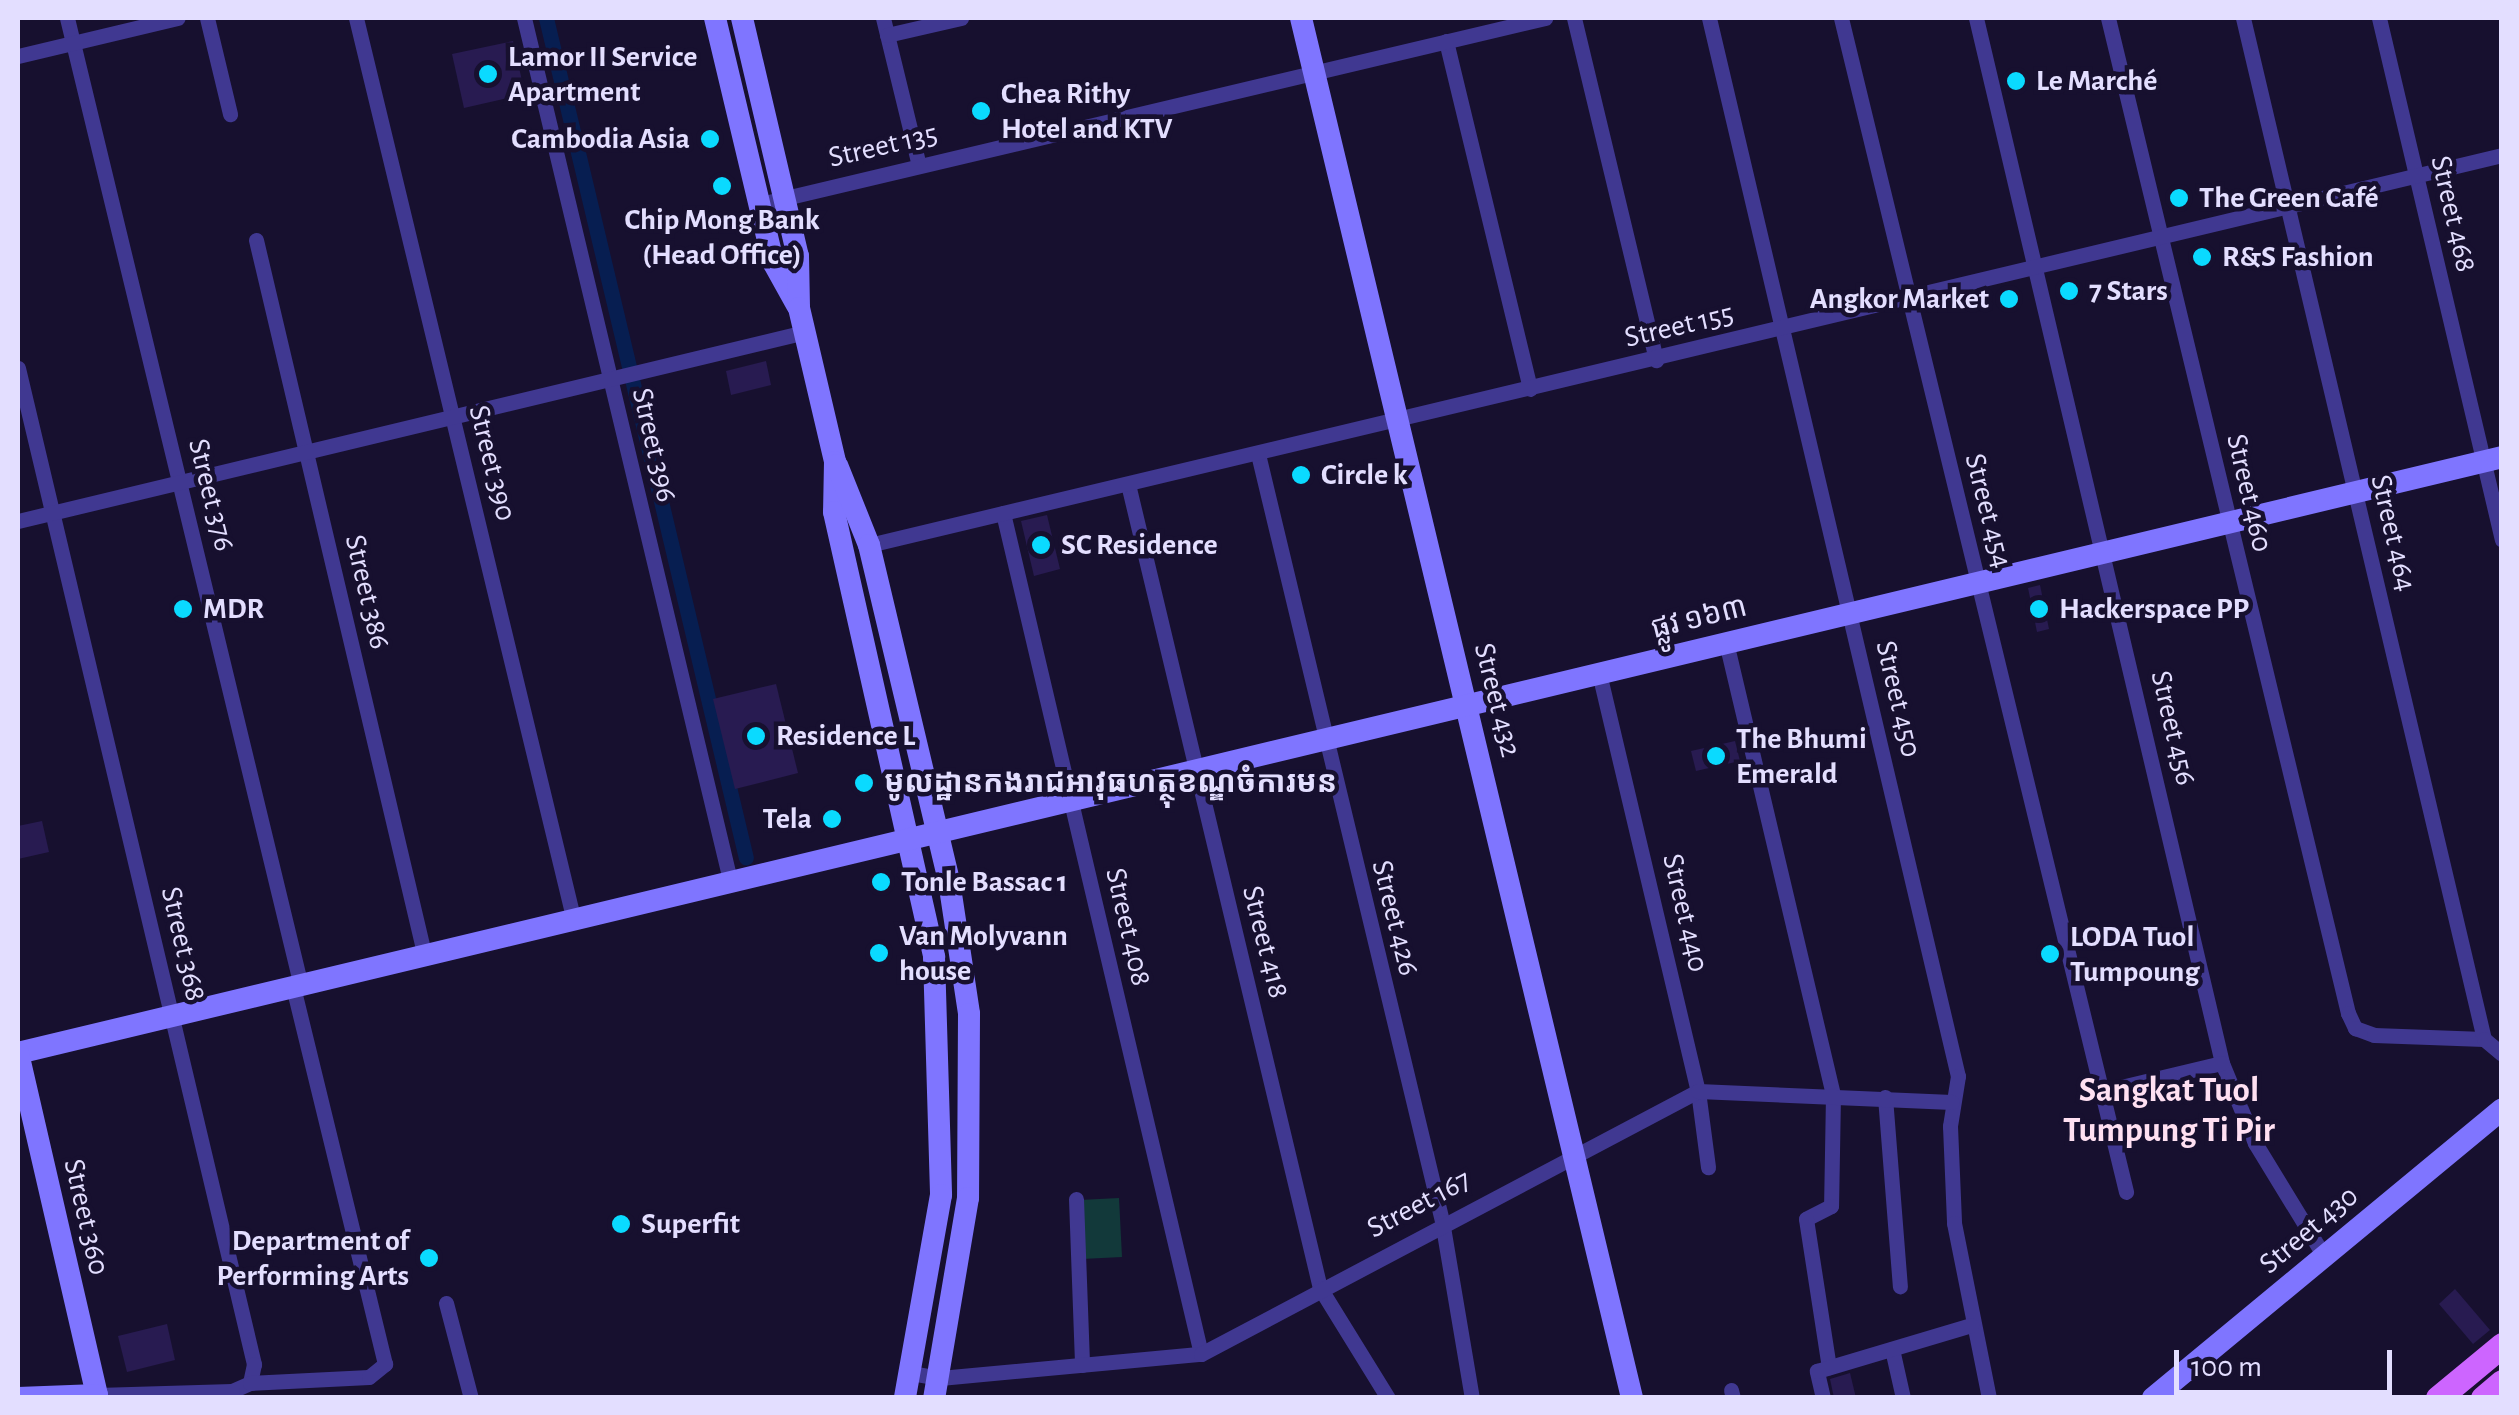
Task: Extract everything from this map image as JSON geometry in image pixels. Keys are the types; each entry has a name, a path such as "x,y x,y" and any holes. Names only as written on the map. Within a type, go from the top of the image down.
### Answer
{"main road":[{"path":"2438,1398 2502,1345"},
{"path":"2483,1398 2502,1382"}],"street":[{"name":"Street 376","path":"67,18 180,482 384,1364 369,1377 250,1383"},
{"path":"18,56 178,18"},
{"path":"207,18 230,114"},
{"name":"Street 390","path":"356,18 574,922"},
{"name":"Street 396","path":"524,18 618,377 731,884"},
{"path":"715,18 774,262 799,308"},
{"path":"742,18 785,198 799,308 835,462 869,545 938,835 969,1014 968,1198 937,1388"},
{"path":"883,18 919,166"},
{"path":"888,35 961,18"},
{"name":"Street 432","path":"1302,18 1576,1156 1627,1395"},
{"name":"Street 135","path":"760,204 1545,18"},
{"path":"1574,18 1656,360"},
{"name":"Street 450","path":"1709,18 1958,1076 1952,1102 1951,1189 1971,1325 1989,1398"},
{"name":"Street 454","path":"1841,18 2126,1192"},
{"name":"Street 456","path":"1976,18 2222,1063 2255,1143 2324,1256"},
{"name":"Street 460","path":"2108,18 2228,523 2355,1028 2484,1039"},
{"name":"Street 464","path":"2243,18 2484,1039"},
{"name":"Street 468","path":"2380,18 2416,176 2492,460 2502,540"},
{"path":"1446,41 1530,389"},
{"name":"Street 155","path":"869,545 2502,156"},
{"name":"Street 386","path":"256,240 426,957"},
{"path":"18,521 804,332"},
{"name":"Street 368","path":"18,368 254,1364 250,1383"},
{"name":"Street 426","path":"1258,454 1323,741 1442,1220 1472,1398"},
{"name":"ផ្លូវ ១៦៣","path":"18,1053 912,842 1726,642 2492,460"},
{"path":"835,462 834,512 912,842 940,1016 941,1195 904,1398"},
{"name":"Street 418","path":"1128,484 1320,1288 1388,1398"},
{"name":"Street 408","path":"1003,514 1200,1354"},
{"path":"1726,642 1833,1095 1831,1206 1806,1219 1823,1398"},
{"name":"Street 440","path":"1599,673 1698,1091 1708,1167"},
{"path":"940,1016 969,1014"},
{"path":"2484,1039 2502,1054"},
{"name":"Street 360","path":"18,1053 97,1395"},
{"path":"2100,1092 2222,1063"},
{"name":"Street 167","path":"911,1373 937,1388 1082,1365 1200,1354 1442,1220 1576,1156 1698,1091 1952,1102"},
{"path":"1886,1097 1900,1286"},
{"name":"Street 430","path":"2154,1398 2502,1108"},
{"path":"1076,1200 1082,1365"},
{"path":"446,1304 470,1398"},
{"path":"1823,1369 1971,1325"},
{"path":"1892,1349 1903,1398"},
{"path":"18,1398 232,1392 250,1383"}],"green space":[{"path":"1119,1198 1122,1257 1082,1259 1080,1200"}],"building":[{"name":"Lamor II Service Apartment","path":"513,41 525,94 464,108 452,54"},
{"path":"766,361 771,385 731,395 726,371"},
{"name":"SC Residence","path":"1047,515 1060,569 1034,576 1021,521"},
{"name":"Hackerspace PP","path":"2040,585 2049,629 2037,632 2028,588"},
{"name":"Residence L","path":"776,684 798,773 735,789 713,699"},
{"name":"The Bhumi Emerald","path":"1735,741 1740,761 1696,771 1691,751"},
{"path":"42,821 49,852 18,859 18,826"},
{"path":"2455,1289 2490,1330 2473,1344 2439,1304"},
{"path":"167,1324 175,1360 127,1372 118,1336"},
{"path":"1850,1373 1856,1398 1834,1398 1830,1379"}],"waterway":[{"path":"546,18 746,858"}],"place":[{"name":"Lamor II Service Apartment","path":"488,74"},
{"name":"Le Marché","path":"2016,81"},
{"name":"Chea Rithy Hotel and KTV","path":"981,111"},
{"name":"Cambodia Asia","path":"710,139"},
{"name":"Chip Mong Bank (Head Office)","path":"722,186"},
{"name":"The Green Café","path":"2179,198"},
{"name":"R&S Fashion","path":"2202,257"},
{"name":"7 Stars","path":"2069,291"},
{"name":"Angkor Market","path":"2009,299"},
{"name":"Circle k","path":"1301,475"},
{"name":"SC Residence","path":"1041,545"},
{"name":"MDR","path":"183,609"},
{"name":"Hackerspace PP","path":"2039,609"},
{"name":"Residence L","path":"756,736"},
{"name":"The Bhumi Emerald","path":"1716,756"},
{"name":"មូលដ្ឋានកងរាជអាវុធហត្ថុខណ្ឌចំការមន","path":"864,783"},
{"name":"Tela","path":"832,819"},
{"name":"Tonle Bassac 1","path":"881,882"},
{"name":"Van Molyvann house","path":"879,953"},
{"name":"LODA Tuol Tumpoung","path":"2050,954"},
{"name":"Superfit","path":"621,1224"},
{"name":"Department of Performing Arts","path":"429,1258"}],"district":[{"name":"Sangkat Tuol Tumpung Ti Pir","path":"2169,1111"}]}
